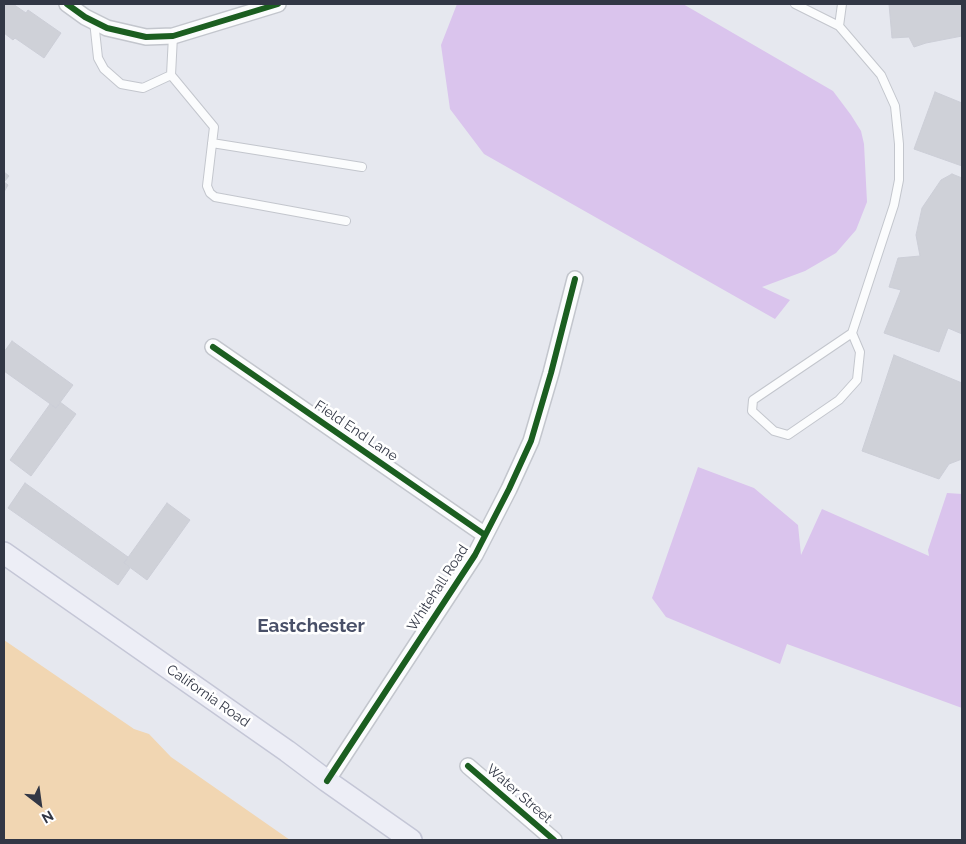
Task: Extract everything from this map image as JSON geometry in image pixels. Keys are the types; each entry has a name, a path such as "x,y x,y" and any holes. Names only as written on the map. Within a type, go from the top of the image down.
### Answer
{"main road":[{"name":"California Road","path":"4,552 288,751 327,782 411,840"}],"street":[{"path":"66,4 85,17 107,28 146,37 173,36 278,4"},
{"name":"Whitehall Road","path":"327,782 475,555 509,489 530,441 551,373 575,279"},
{"name":"Field End Lane","path":"213,347 485,535"},
{"name":"Water Street","path":"468,766 554,840"}],"lane":[{"path":"795,4 839,26 881,75 895,106 899,144 899,180 894,205 852,333 753,400 752,412 774,431 788,436 839,400 856,380 860,352 852,333"},
{"path":"839,26 842,4"},
{"path":"94,21 98,58 104,69 121,84 143,88 171,75"},
{"path":"173,36 171,75 214,127 207,186 210,193 215,197 346,220"},
{"path":"212,143 362,168"}],"shaded area":[{"path":"457,4 683,4 833,91 861,131 864,144 867,202 856,230 836,253 805,271 762,287 790,300 775,319 484,154 450,109 441,45"},
{"path":"698,467 754,488 798,525 801,555 822,509 929,556 928,550 947,493 962,494 962,708 787,644 780,664 666,617 652,598"},
{"path":"4,640 134,729 149,734 171,757 290,840 4,840"}],"building":[{"path":"4,4 13,4 26,13 28,10 61,33 44,58 15,38 13,40 4,33"},
{"path":"889,4 962,4 962,36 914,47 909,37 892,38"},
{"path":"935,92 962,103 962,166 914,149"},
{"path":"4,172 9,176 4,182"},
{"path":"952,174 962,178 962,334 948,328 939,352 884,333 901,290 889,287 898,258 920,256 916,235 922,208 941,180"},
{"path":"4,182 8,185 4,192"},
{"path":"12,341 73,385 56,408 4,371 4,352"},
{"path":"894,355 962,383 962,459 949,464 939,479 862,451"},
{"path":"60,402 76,414 31,476 10,460 50,404 56,408"},
{"path":"25,483 128,557 124,563 130,568 118,585 8,508"},
{"path":"167,503 190,520 147,580 124,563"}],"cycle path":[{"path":"67,4 85,17 107,28 146,37 173,36 278,4"},
{"path":"327,781 475,555 509,489 531,441 575,279"},
{"path":"213,347 485,535"},
{"path":"468,766 554,840"}],"district":[{"name":"Eastchester","path":"311,626"}]}
